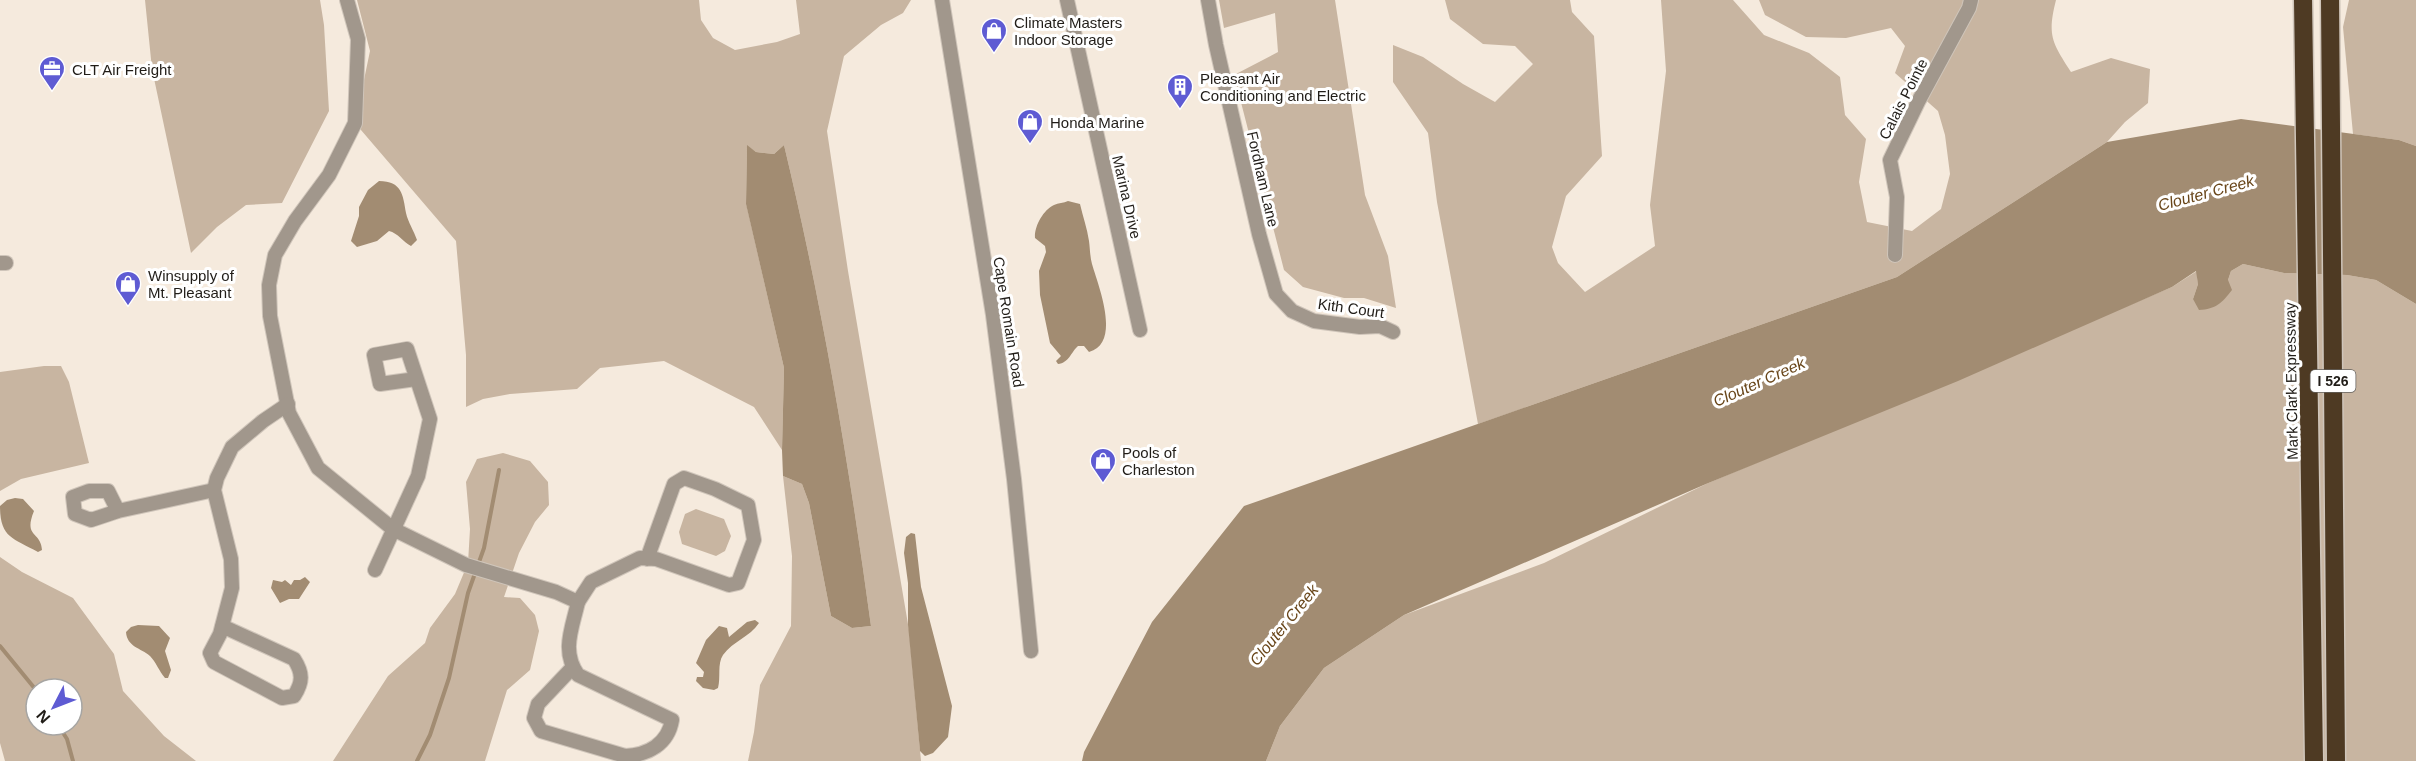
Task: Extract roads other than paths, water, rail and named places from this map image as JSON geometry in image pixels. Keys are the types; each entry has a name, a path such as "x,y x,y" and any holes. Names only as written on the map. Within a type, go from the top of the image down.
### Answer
{"highway":[{"name":"Mark Clark Expressway","path":"2303,0 2314,761"},
{"name":"I 526","path":"2330,0 2336,761"}],"street":[{"path":"347,0 358,39 355,123 329,175 295,221 275,255 269,285 270,316 290,413 318,468 393,530 466,566 556,592 578,602"},
{"name":"Cape Romain Road","path":"942,0 993,315 1014,479 1031,651"},
{"name":"Marina Drive","path":"1067,0 1140,330"},
{"name":"Fordham Lane","path":"1208,0 1259,234 1276,294"},
{"name":"Calais Pointe","path":"1895,255 1898,197 1890,160 1918,102 1970,8 1971,0"},
{"name":"Kith Court","path":"1276,294 1292,311 1314,321 1360,327 1380,326 1393,332"},
{"path":"375,570 418,476 430,419 416,379"},
{"path":"222,626 294,659 301,670 300,686 294,696 282,698 214,662 210,653 222,626 232,588 231,559 214,490 217,478 232,447 288,404"},
{"path":"573,667 538,704 534,718 541,731 625,756 639,755 653,750 663,740 671,728 672,720 578,675 573,667 570,664 568,646 578,602 591,582 640,558 647,559 656,559 729,585 738,583 754,540 748,505 715,489 684,478 674,484 647,559"},
{"path":"118,511 214,490"}],"water":[{"name":"Clouter Creek","path":"2241,119 2399,140 2416,146 2416,304 2376,280 2347,275 2284,273 2243,264 2231,271 2228,280 2232,290 2225,298 2214,307 2199,310 2193,299 2198,284 2196,271 2172,287 1958,381 1706,484 1404,615 1324,668 1280,726 1266,761 1082,761 1084,752 1152,622 1244,506 1897,277 2107,142"},
{"path":"747,145 756,152 774,154 784,145 811,264 834,384 871,626 852,628 831,616 809,503 802,484 783,476 784,368 746,204"},
{"path":"379,181 392,183 400,190 417,240 411,246 389,231 377,241 357,247 351,241 359,216 359,207 368,190"},
{"path":"1068,201 1080,204 1091,261 1105,312 1106,326 1099,346 1089,352 1084,346 1078,346 1067,359 1058,364 1056,361 1061,356 1050,343 1040,295 1039,271 1046,252 1045,246 1035,238 1035,234 1040,219 1050,207"},
{"path":"23,499 34,511 30,526 41,544 42,550 38,552 15,540 2,525 0,506 7,500"},
{"path":"911,533 915,534 921,587 952,706 948,737 933,753 925,756 920,751 908,625 908,583 904,553 906,537"},
{"path":"305,577 310,582 299,599 289,599 280,603 271,588 273,580 282,582 285,580 291,585 294,580"},
{"path":"755,620 759,623 755,628 723,655 720,662 718,688 714,690 703,688 696,681 697,677 703,677 704,672 696,663 706,640 719,626 727,628 729,637 747,622"},
{"path":"138,625 159,626 170,638 165,651 171,670 168,678 165,678 150,656 129,641 126,632"}],"waterway":[{"path":"417,761 430,735 449,678 468,593 484,548 499,470"},
{"path":"0,646 25,677"},
{"path":"66,737 73,761"}],"place":[{"name":"Climate Masters Indoor Storage","path":"994,54"},
{"name":"CLT Air Freight","path":"52,92"},
{"name":"Pleasant Air Conditioning and Electric","path":"1180,110"},
{"name":"Honda Marine","path":"1030,145"},
{"name":"Winsupply of Mt. Pleasant","path":"128,307"},
{"name":"Pools of Charleston","path":"1103,484"}]}
